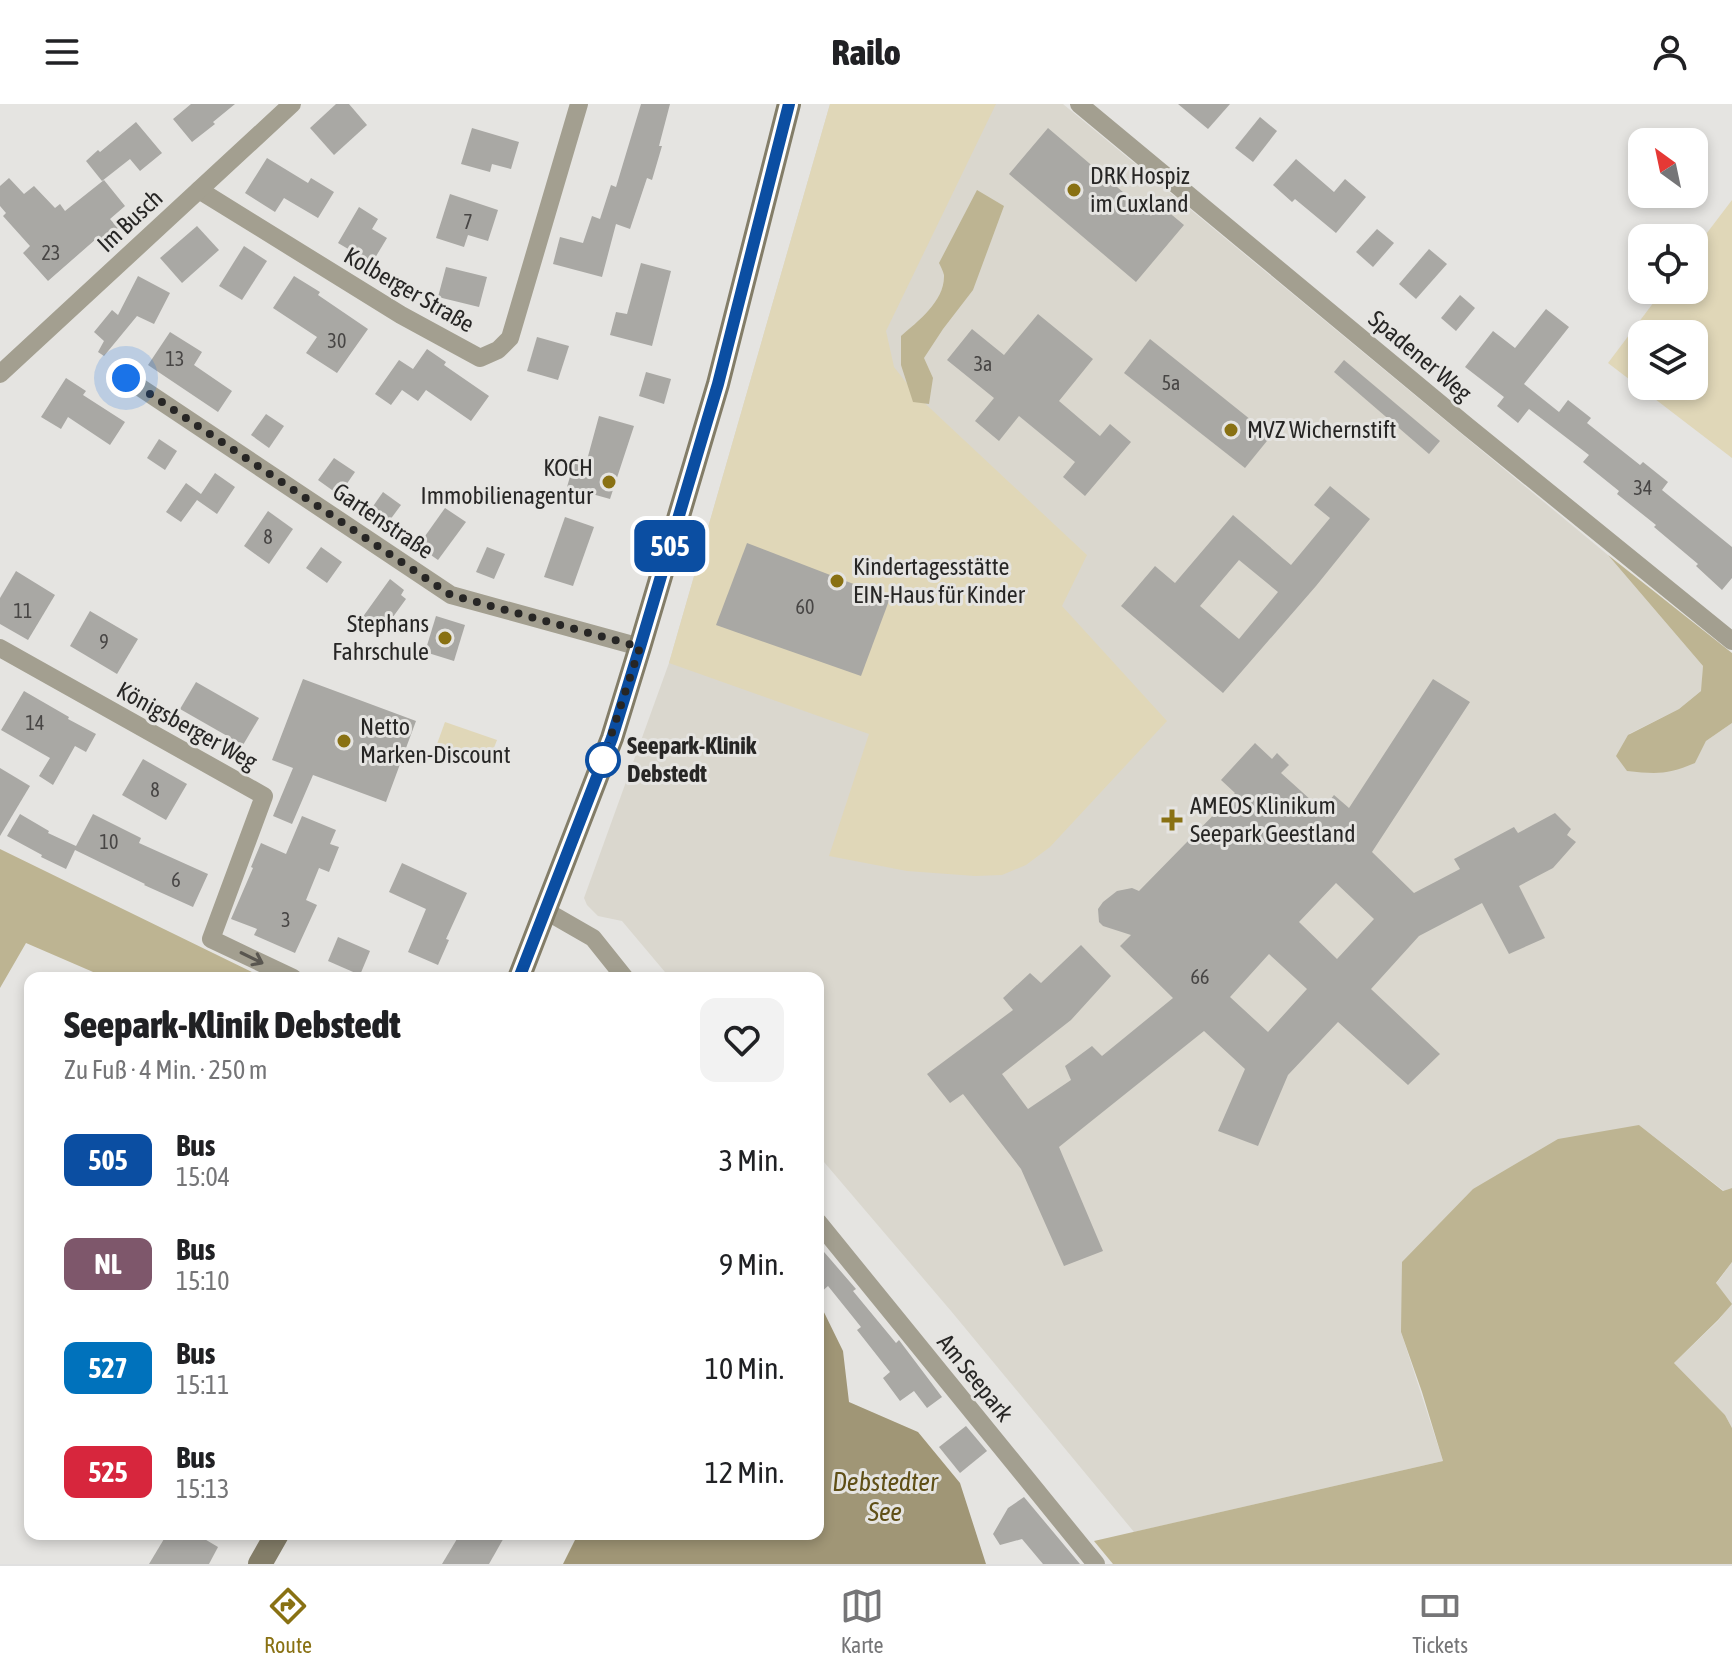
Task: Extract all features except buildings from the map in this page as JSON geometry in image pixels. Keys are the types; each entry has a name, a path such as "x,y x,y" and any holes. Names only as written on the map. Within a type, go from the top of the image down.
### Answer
{"main road":[{"path":"521,972 612,738 718,384 789,104"},
{"path":"260,1564 274,1540"}],"street":[{"name":"Im Busch","path":"0,374 292,104"},
{"name":"Kolberger Straße","path":"199,190 401,315 480,358 498,350 510,338 579,104"},
{"name":"Spadener Weg","path":"1079,104 1732,641"},
{"name":"Gartenstraße","path":"126,378 451,595 640,647"},
{"name":"Königsberger Weg","path":"0,648 264,796 211,939 280,972"},
{"path":"546,911 593,938 620,972"},
{"name":"Am Seepark","path":"824,1229 1096,1564"}],"shaded area":[{"name":"AMEOS Klinikum Seepark Geestland","path":"830,104 1063,104 1608,555 1703,666 1702,690 1679,709 1629,734 1695,763 1706,741 1732,723 1732,1188 1724,1191 1639,1125 1401,1332 1443,1461 1134,1532 824,1162 824,972 665,972 622,921 598,916 587,905 584,898 669,663"},
{"path":"830,104 996,104 886,331 894,367 916,395 1087,555 1062,606 1167,721 1050,847 1026,865 1002,875 907,871 829,856 869,734 669,663"},
{"path":"977,190 1004,206 973,290 924,358 933,378 929,404 913,402 901,365 901,336 929,310 940,293 944,275 939,263"},
{"path":"1732,200 1732,458 1656,400 1708,400 1708,320 1640,320 1652,304 1708,304 1708,232"},
{"path":"1628,336 1628,378 1608,363"},
{"path":"1608,555 1732,653 1732,723 1706,741 1695,763 1677,770 1661,773 1627,771 1616,756 1628,735 1679,709 1701,691 1703,666"},
{"path":"445,722 497,740 488,763 437,744"},
{"path":"0,849 252,972 93,972 26,943 0,988"},
{"path":"1639,1125 1723,1191 1732,1188 1732,1262 1716,1283 1732,1304 1674,1363 1725,1415 1732,1428 1732,1564 1113,1564 1094,1541 1443,1461 1401,1332 1402,1262 1473,1189 1558,1139"},
{"path":"1732,1262 1732,1428 1725,1415 1674,1363 1718,1321 1731,1304 1716,1284"}],"water":[{"name":"Debstedter See","path":"824,1312 843,1351 849,1402 918,1432 960,1483 986,1564 563,1564 575,1540 824,1540"}],"bus line":[{"name":"505","path":"521,972 612,738 718,384 789,104"}],"place":[{"name":"DRK Hospiz im Cuxland","path":"1074,190"},
{"name":"MVZ Wichernstift","path":"1231,430"},
{"name":"KOCH Immobilienagentur","path":"609,482"},
{"name":"Kindertagesstätte EIN-Haus für Kinder","path":"837,581"},
{"name":"Stephans Fahrschule","path":"445,638"},
{"name":"Netto Marken-Discount","path":"344,741"},
{"name":"Seepark-Klinik Debstedt","path":"603,760"},
{"name":"AMEOS Klinikum Seepark Geestland","path":"1172,820"}],"route":[{"path":"126,378 451,595 640,647 603,760"}]}
